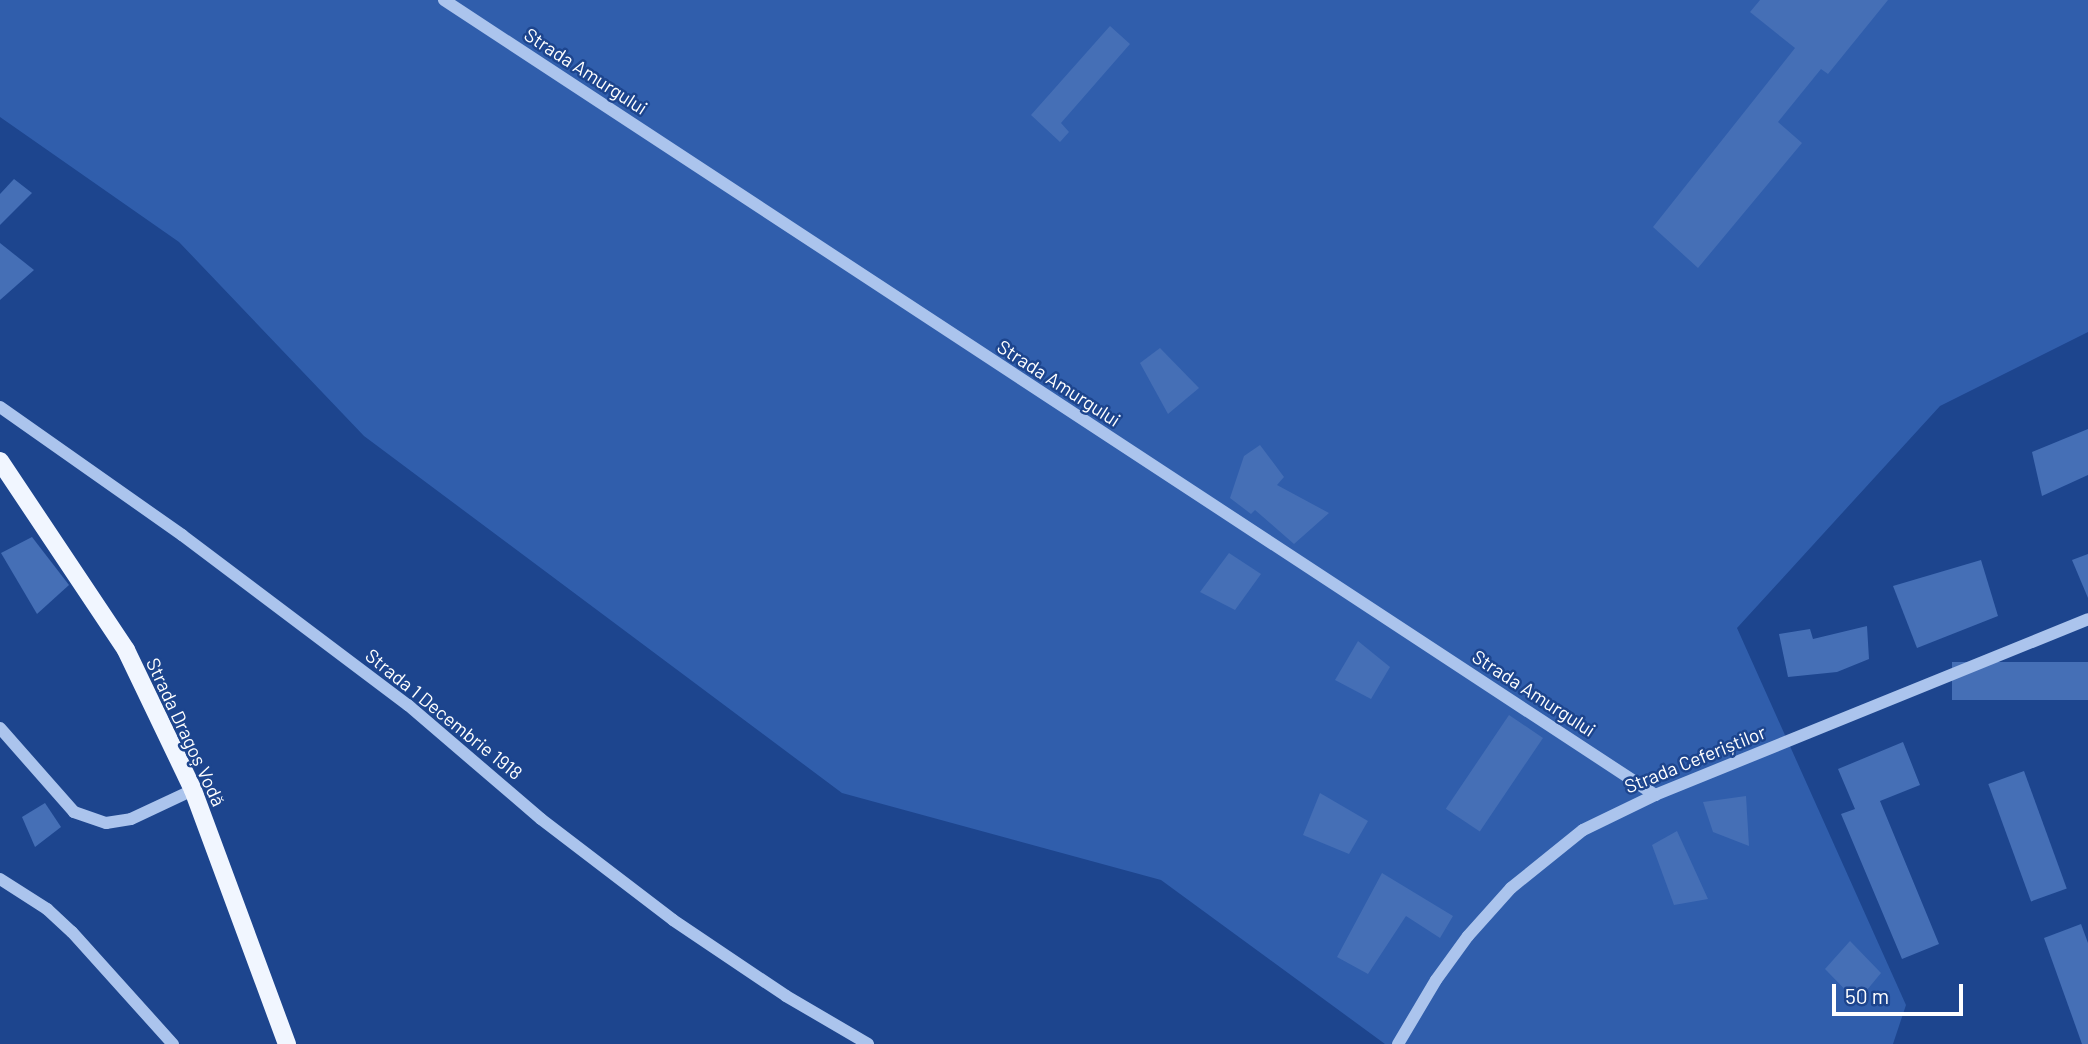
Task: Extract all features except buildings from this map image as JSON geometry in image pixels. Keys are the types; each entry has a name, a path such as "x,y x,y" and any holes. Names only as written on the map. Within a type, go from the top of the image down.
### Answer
{"main road":[{"name":"Strada Dragoș Vodă","path":"0,461 126,650 193,790 287,1044"}],"street":[{"name":"Strada Amurgului","path":"444,0 1655,795"},
{"name":"Strada 1 Decembrie 1918","path":"0,407 182,535 408,705 541,819 673,920 786,996 868,1044"},
{"name":"Strada Ceferiștilor","path":"1398,1044 1436,979 1511,888 1584,830 1655,795 2088,619"},
{"path":"0,728 74,812 106,823 131,819 193,790"},
{"path":"0,879 47,909 72,932 173,1044"}],"shaded area":[{"path":"0,0 2088,0 2088,332 1940,406 1737,628 1906,1005 1893,1044 1385,1044 1161,880 842,793 364,436 179,242 0,117"}]}
